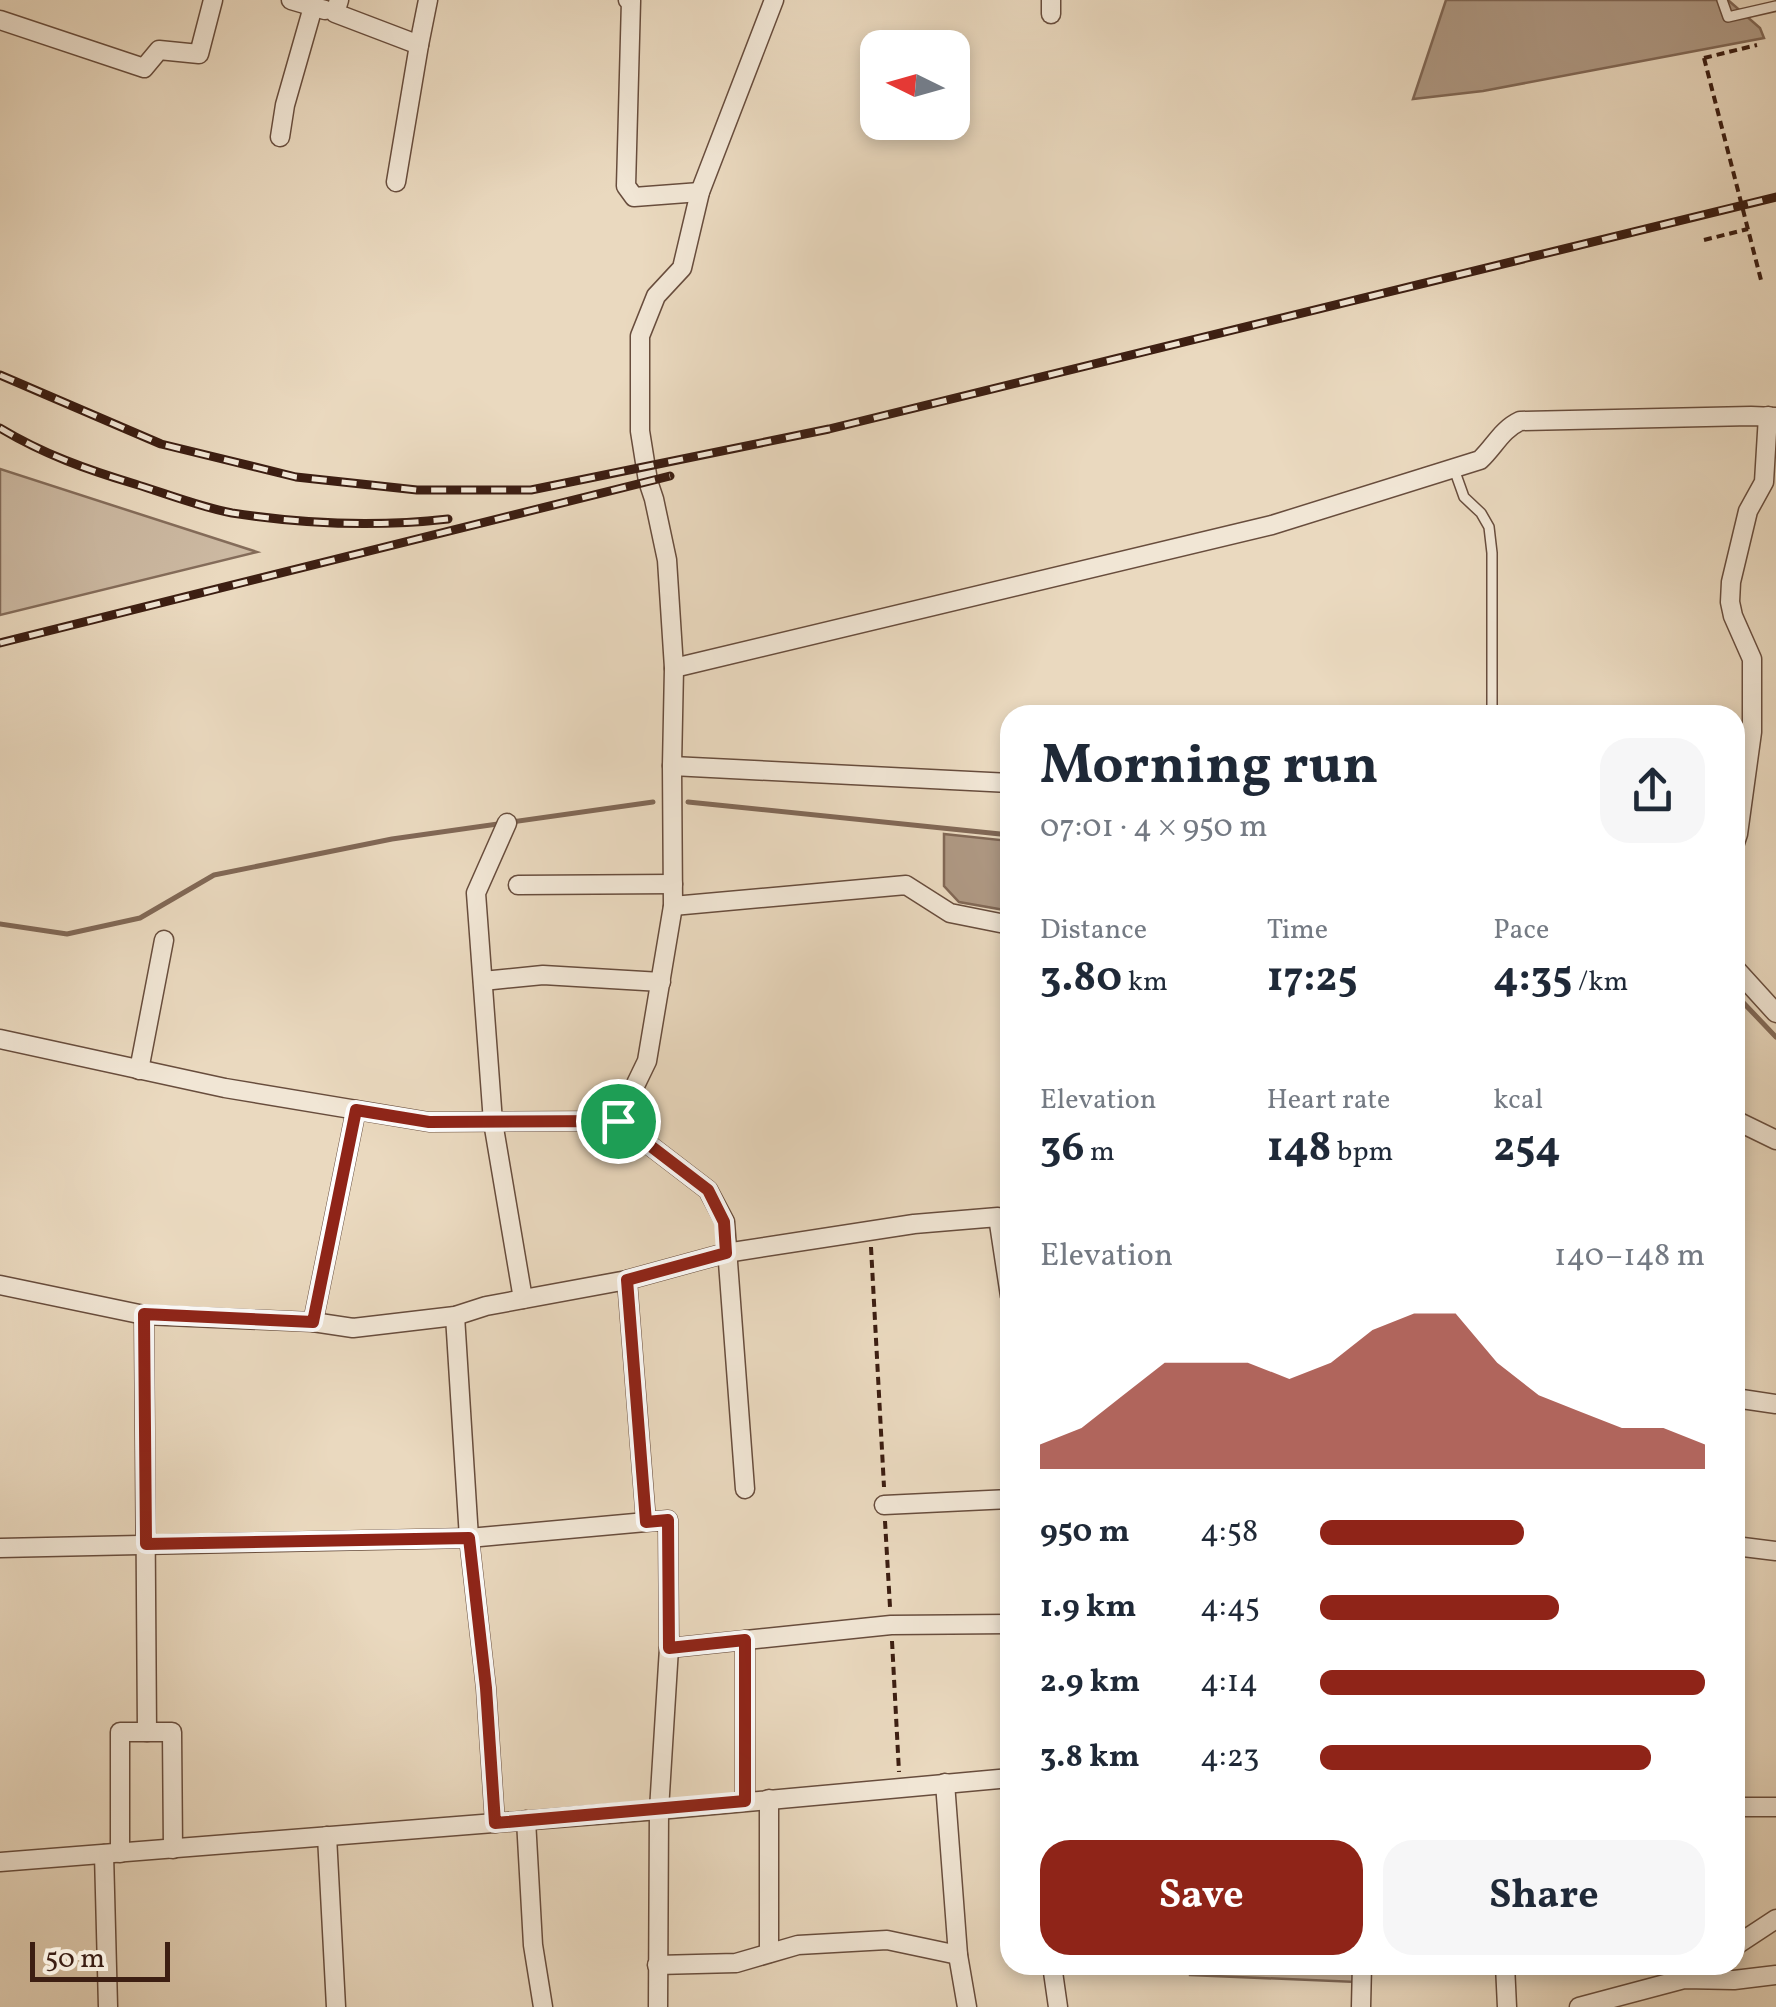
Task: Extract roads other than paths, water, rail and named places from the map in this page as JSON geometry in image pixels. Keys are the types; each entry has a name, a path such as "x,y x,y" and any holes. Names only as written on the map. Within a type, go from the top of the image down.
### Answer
{"street":[{"path":"0,20 144,68 159,50 198,54 213,0"},
{"path":"291,0 313,6 337,6 419,45"},
{"path":"396,182 428,0"},
{"path":"628,0 631,1 626,186 634,197 700,192"},
{"path":"618,1121 646,1061 673,906 674,668 666,560 640,431 640,336 656,296 682,268 700,192 774,0"},
{"path":"280,137 313,6"},
{"path":"674,668 1272,526 1480,460 1510,426 1520,421 1772,417 1764,482 1748,511 1731,582 1733,616 1752,659 1752,732 1745,783"},
{"path":"672,766 1000,782"},
{"path":"506,823 476,893 494,1122 523,1299"},
{"path":"518,885 672,884"},
{"path":"673,906 906,885 950,912 1000,923"},
{"path":"139,1070 164,940"},
{"path":"482,981 543,974 661,982"},
{"path":"1745,979 1776,1013"},
{"path":"0,1039 224,1088 429,1122 618,1121 708,1190 724,1222 745,1489"},
{"path":"313,1322 356,1110"},
{"path":"1745,1125 1776,1140"},
{"path":"0,1285 144,1314 313,1322 353,1328 455,1316 627,1280 726,1253 1000,1214"},
{"path":"627,1280 646,1522"},
{"path":"144,1314 148,1732"},
{"path":"455,1316 469,1538 486,1688 495,1823"},
{"path":"1745,1399 1776,1404"},
{"path":"884,1505 1000,1499"},
{"path":"0,1548 469,1538 668,1520 669,1648 658,1810 658,2007"},
{"path":"1745,1547 1776,1551"},
{"path":"669,1648 891,1625 1000,1624"},
{"path":"745,1640 745,1801"},
{"path":"108,2007 120,1732 172,1732 173,1849"},
{"path":"0,1862 1000,1779"},
{"path":"945,1783 958,1955 967,2007"},
{"path":"768,1799 769,1953"},
{"path":"1745,1807 1776,1807"},
{"path":"526,1820 533,1945 542,2007"},
{"path":"327,1836 336,2007"},
{"path":"1745,1939 1776,1919"},
{"path":"657,1965 736,1963 798,1944 887,1940 958,1955"},
{"path":"1053,1975 1058,2007"},
{"path":"1360,2007 1362,1975"},
{"path":"1505,1975 1507,2007"},
{"path":"1684,1980 1691,1975"},
{"path":"1578,2007 1684,1980 1776,1975"}],"lane":[{"path":"1722,0 1728,17 1776,6"},
{"path":"1454,469 1464,496 1489,527 1492,705"}],"waterway":[{"path":"0,924 67,934 140,918 214,875 392,839 653,802"},
{"path":"688,802 1000,834"},
{"path":"1745,1004 1776,1037"}],"railway":[{"path":"0,375 161,444 296,477 417,490 531,490 829,429 1776,197"},
{"path":"0,428 83,467 232,513 340,523 448,519"},
{"path":"0,643 670,476"}]}
